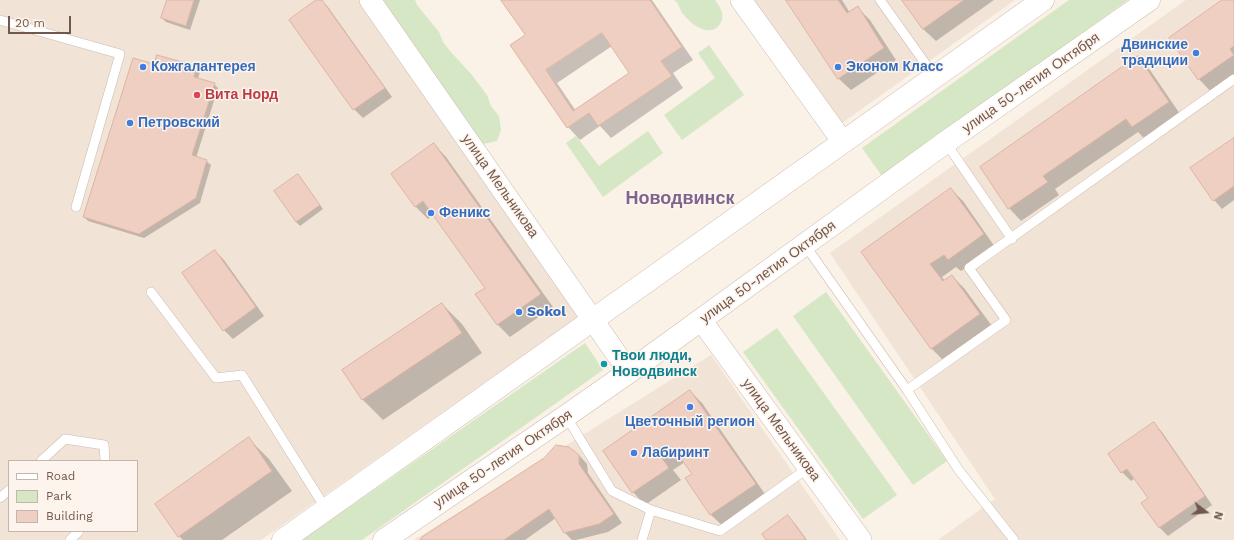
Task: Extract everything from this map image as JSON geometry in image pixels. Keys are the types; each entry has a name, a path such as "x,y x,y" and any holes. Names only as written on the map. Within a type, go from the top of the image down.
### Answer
{"main road":[{"path":"283,540 1043,0"},
{"name":"улица 50-летия Октября","path":"384,540 629,372 946,142 1149,0"}],"street":[{"name":"улица Мельникова","path":"370,0 629,372"},
{"path":"741,0 843,142"},
{"name":"улица Мельникова","path":"701,320 861,540"}],"lane":[{"path":"880,0 935,77"},
{"path":"0,20 120,54 76,207"},
{"path":"907,390 1006,320 969,268 1012,239 1234,79"},
{"path":"946,142 1012,239"},
{"path":"804,245 907,390 958,469 1014,540"},
{"path":"151,292 216,378 242,375 326,509"},
{"path":"566,416 612,491 651,510 720,531 808,468"},
{"path":"42,460 65,439 104,445 104,460"},
{"path":"0,498 8,491"},
{"path":"642,540 651,510"},
{"path":"70,540 78,532"}],"shaded area":[{"path":"0,0 361,0 581,315 261,540 0,540"},
{"path":"750,0 1015,0 839,125"},
{"path":"1186,0 1234,0 1234,540 938,540 995,499 830,253"},
{"path":"711,355 840,540 414,540"}],"green space":[{"path":"380,0 415,0 417,5 439,32 443,42 472,75 487,95 491,106 499,116 501,130 497,141 483,144 475,135"},
{"path":"674,0 715,0 722,12 722,20 715,29 707,30 699,28 682,13 678,4"},
{"path":"1069,0 1128,0 882,176 862,148"},
{"path":"709,45 744,95 682,140 664,115 715,78 698,53"},
{"path":"648,131 663,153 603,197 566,143 576,136 599,166"},
{"path":"826,292 947,461 913,485 793,316"},
{"path":"777,328 897,495 863,519 743,352"},
{"path":"585,343 603,370 362,540 302,540"}],"building":[{"path":"167,0 194,0 186,26 161,18"},
{"path":"316,0 322,0 385,88 353,110 289,20"},
{"path":"501,0 650,0 682,47 661,61 672,76 598,126 589,113 567,128 510,45 525,35","holes":["602,33 629,73 573,111 546,70"]},
{"path":"786,0 838,0 847,13 858,6 884,48 838,79"},
{"path":"902,0 964,0 923,29"},
{"path":"1222,0 1234,0 1234,46 1230,49 1234,55 1198,80 1169,38"},
{"path":"157,55 197,66 194,77 215,83 192,155 207,160 196,198 139,234 83,217 133,58 154,64"},
{"path":"1138,56 1169,102 1132,127 1126,119 1043,176 1048,182 1008,209 980,167"},
{"path":"1234,138 1234,186 1213,201 1190,168"},
{"path":"434,143 541,294 497,325 475,294 485,288 423,201 415,207 391,174"},
{"path":"298,174 320,205 296,222 274,191"},
{"path":"951,188 984,234 948,260 944,255 930,264 943,281 952,275 980,314 931,349 861,252"},
{"path":"215,250 256,307 223,331 182,273"},
{"path":"442,303 462,333 362,400 342,370"},
{"path":"690,390 756,484 710,515 685,478 692,474 674,449 662,458 669,468 632,493 603,451"},
{"path":"1154,422 1205,496 1159,528 1141,503 1148,498 1127,469 1121,473 1108,454"},
{"path":"249,437 272,471 178,537 155,504"},
{"path":"556,445 569,447 579,455 579,464 614,514 599,524 564,533 549,509 504,540 420,540 422,537 544,458"},
{"path":"788,515 806,540 766,540 762,534"}],"place":[{"name":"Двинские традиции","path":"1196,53"},
{"name":"Кожгалантерея","path":"143,67"},
{"name":"Эконом Класс","path":"838,67"},
{"name":"Вита Норд","path":"197,95"},
{"name":"Петровский","path":"130,123"},
{"name":"Феникс","path":"431,213"},
{"name":"Sokol","path":"519,312"},
{"name":"Твои люди, Новодвинск","path":"604,364"},
{"name":"Цветочный регион","path":"690,407"},
{"name":"Лабиринт","path":"634,453"}],"district":[{"name":"Новодвинск","path":"680,199"}]}
